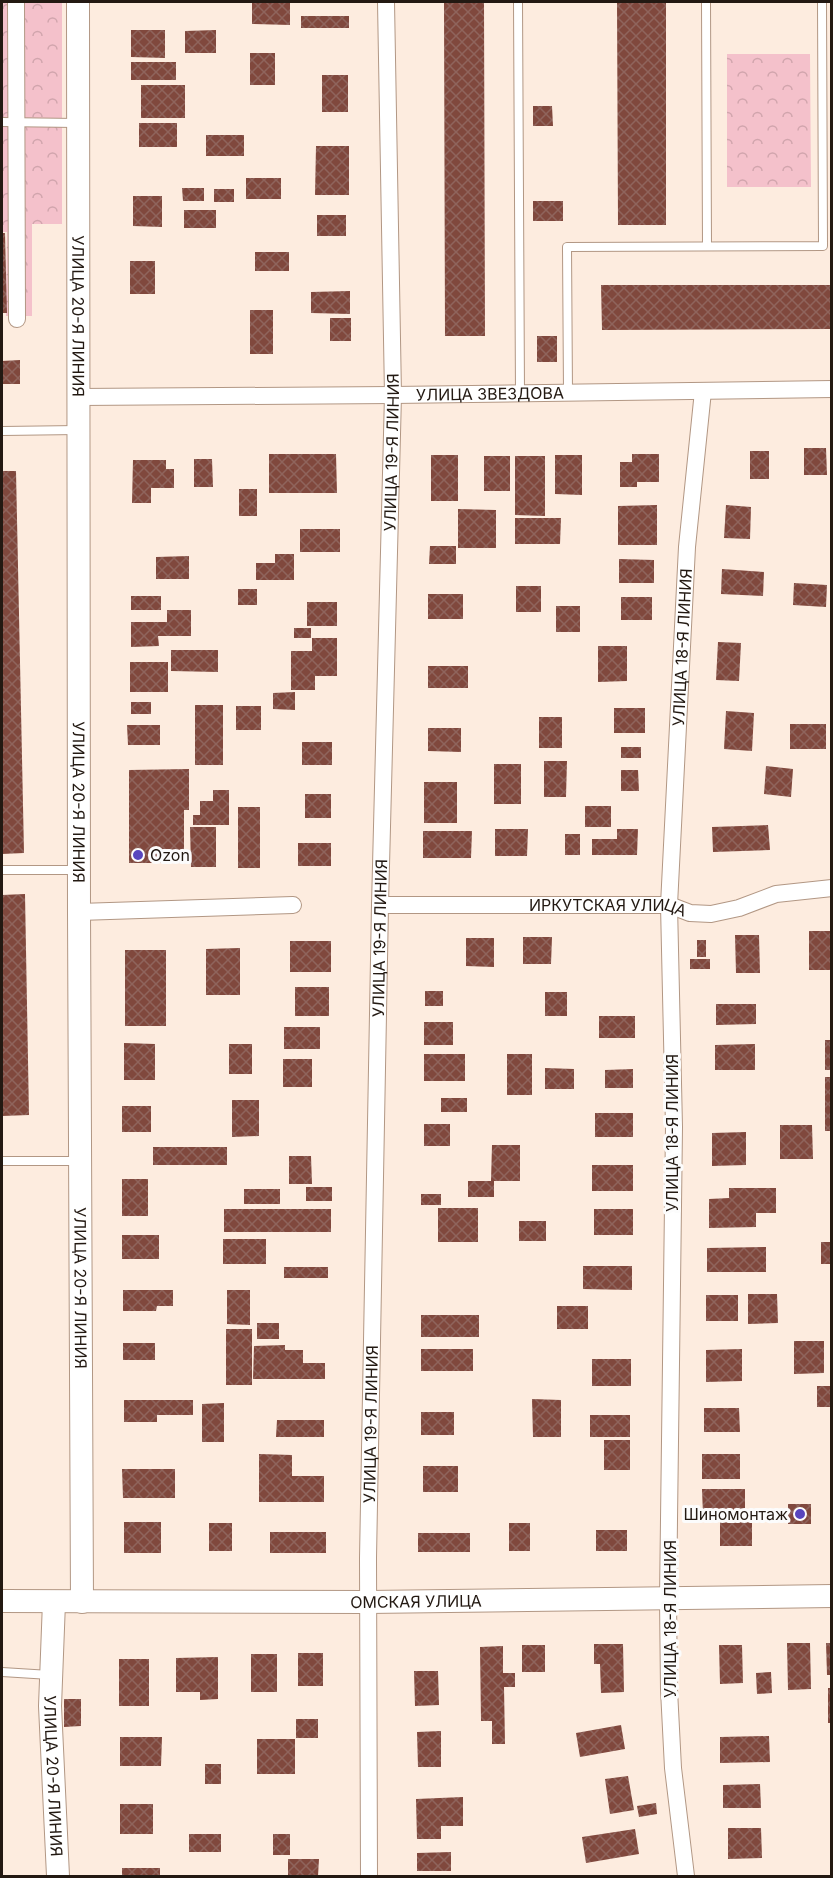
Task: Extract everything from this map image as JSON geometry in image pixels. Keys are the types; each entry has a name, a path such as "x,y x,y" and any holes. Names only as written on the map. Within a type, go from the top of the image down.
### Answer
{"main road":[{"name":"УЛИЦА 20-Я ЛИНИЯ","path":"78,2 82,1602"},
{"name":"ОМСКАЯ УЛИЦА","path":"2,1601 368,1602 831,1596"},
{"name":"УЛИЦА 20-Я ЛИНИЯ","path":"54,1602 50,1706 58,1876"}],"street":[{"path":"16,2 9,122 17,319"},
{"name":"УЛИЦА 19-Я ЛИНИЯ","path":"369,1876 368,1602 380,905 393,395 386,2"},
{"name":"УЛИЦА ЗВЕЗДОВА","path":"78,397 831,389"},
{"name":"УЛИЦА 18-Я ЛИНИЯ","path":"686,1876 673,1768 669,1690 668,1599 674,1127 669,905 687,547 703,391"},
{"name":"ИРКУТСКАЯ УЛИЦА","path":"380,905 669,905 690,913 711,914 739,908 776,894 831,888"},
{"path":"79,912 293,905"}],"lane":[{"path":"518,2 520,393"},
{"path":"706,2 707,246"},
{"path":"568,392 567,247 823,246 822,2"},
{"path":"9,122 78,123"},
{"path":"2,431 78,430"},
{"path":"2,870 79,870"},
{"path":"2,1161 81,1161"},
{"path":"2,1672 50,1675"}],"green space":[{"path":"2,2 62,2 62,224 32,224 32,316 6,316 7,232 2,232"},
{"path":"727,54 810,54 811,187 727,187"}],"building":[{"path":"252,2 290,2 290,25 252,24"},
{"path":"444,2 484,2 485,336 445,336"},
{"path":"617,2 666,2 666,225 618,225"},
{"path":"301,16 349,16 349,28 301,28"},
{"path":"131,30 165,30 165,58 131,57"},
{"path":"216,30 216,53 185,53 185,31"},
{"path":"250,53 275,53 275,85 250,85"},
{"path":"131,62 176,62 176,80 131,80"},
{"path":"322,75 348,75 348,112 322,112"},
{"path":"141,85 185,85 185,118 141,118"},
{"path":"533,106 552,106 553,126 533,126"},
{"path":"139,123 177,123 177,147 139,147"},
{"path":"206,135 244,135 244,156 206,156"},
{"path":"316,146 349,146 349,195 315,195"},
{"path":"246,178 281,178 281,199 246,199"},
{"path":"182,188 204,188 204,201 183,201"},
{"path":"214,189 234,189 234,202 214,202"},
{"path":"133,196 162,196 162,227 133,226"},
{"path":"533,201 563,201 563,221 533,221"},
{"path":"184,210 216,210 216,228 184,228"},
{"path":"317,215 346,215 346,236 317,236"},
{"path":"2,233 5,233 7,313 2,313"},
{"path":"255,252 289,252 289,271 255,271"},
{"path":"130,261 155,261 155,294 130,294"},
{"path":"601,285 832,285 832,329 602,330"},
{"path":"350,291 350,314 311,313 311,292"},
{"path":"250,310 273,310 273,354 250,354"},
{"path":"330,318 351,318 351,341 330,341"},
{"path":"537,336 557,336 557,362 537,362"},
{"path":"20,360 20,384 2,384 2,361"},
{"path":"804,448 826,448 827,475 804,475"},
{"path":"750,451 769,451 769,479 750,479"},
{"path":"269,454 336,454 337,493 269,493"},
{"path":"632,454 659,454 659,482 637,482 637,487 620,487 620,462 632,462"},
{"path":"431,455 458,455 458,501 431,501"},
{"path":"555,455 582,455 582,495 555,494"},
{"path":"484,456 510,456 510,491 484,491"},
{"path":"515,456 545,456 545,516 515,515"},
{"path":"194,459 212,459 213,487 194,487"},
{"path":"133,460 166,460 166,469 174,469 174,488 151,488 151,503 132,503"},
{"path":"2,471 16,471 24,853 2,854"},
{"path":"239,489 257,489 257,516 239,516"},
{"path":"657,505 657,545 618,545 618,506"},
{"path":"726,505 751,507 750,539 724,538"},
{"path":"458,509 496,510 496,548 458,548"},
{"path":"515,518 561,518 560,544 515,544"},
{"path":"300,529 340,529 340,552 300,552"},
{"path":"430,546 456,546 456,564 429,564"},
{"path":"275,554 294,554 294,580 256,580 256,563 275,563"},
{"path":"189,556 189,579 156,579 156,557"},
{"path":"619,559 654,560 654,583 619,583"},
{"path":"722,569 764,572 763,596 721,594"},
{"path":"794,583 827,585 826,607 793,605"},
{"path":"516,586 541,586 541,612 516,612"},
{"path":"238,589 257,589 257,605 238,605"},
{"path":"428,594 463,594 463,619 428,619"},
{"path":"131,596 161,596 161,610 131,610"},
{"path":"621,597 652,597 652,620 621,620"},
{"path":"307,602 337,602 337,626 307,626"},
{"path":"556,606 580,606 580,632 556,632"},
{"path":"167,610 191,610 191,636 158,636 159,646 131,647 131,622 167,622"},
{"path":"294,628 311,628 311,638 294,638"},
{"path":"312,638 337,638 337,676 315,676 315,690 291,690 291,651 312,651"},
{"path":"718,642 741,643 739,681 716,680"},
{"path":"598,646 627,646 627,681 598,682"},
{"path":"171,650 218,650 218,672 171,671"},
{"path":"130,662 168,662 168,692 130,692"},
{"path":"428,666 468,666 468,688 428,688"},
{"path":"295,692 295,710 273,709 273,693"},
{"path":"131,702 151,702 151,714 131,714"},
{"path":"195,705 223,705 223,765 195,765"},
{"path":"236,706 261,706 261,730 236,730"},
{"path":"614,708 645,708 645,733 614,733"},
{"path":"726,711 754,713 752,751 724,749"},
{"path":"539,717 562,717 562,748 539,748"},
{"path":"790,724 826,724 826,749 790,749"},
{"path":"127,725 160,725 160,745 128,745"},
{"path":"428,728 461,728 461,752 428,751"},
{"path":"302,742 332,742 332,765 302,765"},
{"path":"621,747 641,747 641,758 621,758"},
{"path":"544,761 567,761 566,797 544,797"},
{"path":"494,764 521,764 521,804 494,804"},
{"path":"766,766 793,769 791,797 764,794"},
{"path":"189,769 189,810 184,810 184,863 129,863 129,770"},
{"path":"621,770 638,770 639,791 621,791"},
{"path":"424,782 457,782 457,823 424,823"},
{"path":"213,790 229,790 229,825 193,825 193,815 200,815 200,801 213,801"},
{"path":"305,794 331,794 331,818 305,818"},
{"path":"585,806 611,806 611,827 585,827"},
{"path":"238,807 260,807 260,868 238,868"},
{"path":"768,825 770,850 713,852 712,827"},
{"path":"190,827 216,827 216,867 191,867"},
{"path":"495,829 528,829 527,856 495,856"},
{"path":"617,829 638,829 637,855 592,855 592,839 617,839"},
{"path":"423,831 472,831 471,858 423,858"},
{"path":"565,834 580,834 580,855 565,855"},
{"path":"298,843 331,843 331,866 298,866"},
{"path":"25,894 29,1115 2,1116 2,895"},
{"path":"809,931 832,931 832,970 809,970"},
{"path":"735,935 759,935 760,973 736,973"},
{"path":"523,937 552,937 551,964 523,964"},
{"path":"466,938 494,938 494,967 466,966"},
{"path":"697,940 706,940 706,957 697,957"},
{"path":"290,941 331,941 331,972 290,972"},
{"path":"240,948 240,995 206,995 206,949"},
{"path":"125,950 166,950 166,1026 125,1026"},
{"path":"690,959 710,959 710,969 690,969"},
{"path":"295,987 329,987 329,1016 295,1016"},
{"path":"425,991 443,991 443,1006 425,1006"},
{"path":"545,992 567,992 567,1016 545,1016"},
{"path":"716,1004 756,1004 756,1024 716,1025"},
{"path":"599,1016 635,1016 635,1038 599,1038"},
{"path":"424,1022 453,1022 453,1045 424,1045"},
{"path":"284,1027 320,1027 320,1049 284,1049"},
{"path":"825,1040 832,1040 832,1070 825,1070"},
{"path":"124,1043 155,1044 155,1080 124,1080"},
{"path":"229,1044 252,1044 252,1074 229,1074"},
{"path":"755,1044 755,1070 715,1070 715,1045"},
{"path":"424,1054 465,1054 465,1081 424,1081"},
{"path":"507,1054 532,1054 532,1095 507,1095"},
{"path":"283,1059 312,1059 312,1087 283,1087"},
{"path":"545,1068 574,1069 574,1089 545,1089"},
{"path":"633,1069 633,1088 605,1088 605,1070"},
{"path":"825,1077 832,1077 832,1131 825,1131"},
{"path":"441,1098 467,1098 467,1112 441,1112"},
{"path":"232,1100 259,1100 259,1136 232,1137"},
{"path":"122,1106 151,1106 151,1132 122,1132"},
{"path":"595,1113 633,1113 633,1137 595,1137"},
{"path":"424,1124 450,1124 450,1146 424,1146"},
{"path":"780,1125 812,1125 813,1159 780,1159"},
{"path":"746,1132 746,1165 712,1166 712,1133"},
{"path":"492,1145 520,1145 520,1181 494,1181 494,1197 468,1197 468,1181 491,1181"},
{"path":"153,1147 227,1147 227,1165 153,1165"},
{"path":"289,1156 311,1156 312,1184 289,1184"},
{"path":"592,1165 633,1165 633,1191 592,1191"},
{"path":"122,1179 148,1179 148,1216 122,1216"},
{"path":"306,1187 332,1187 332,1201 306,1201"},
{"path":"729,1188 776,1188 776,1213 756,1213 756,1227 709,1228 709,1199 729,1198"},
{"path":"244,1189 280,1189 280,1204 244,1204"},
{"path":"421,1194 441,1194 441,1205 421,1205"},
{"path":"438,1208 478,1208 478,1242 438,1242"},
{"path":"224,1209 331,1209 331,1232 224,1232"},
{"path":"594,1209 633,1209 633,1235 594,1235"},
{"path":"519,1221 546,1221 546,1241 519,1241"},
{"path":"122,1235 159,1235 159,1259 122,1259"},
{"path":"223,1239 266,1239 266,1264 223,1264"},
{"path":"821,1242 832,1242 832,1264 821,1264"},
{"path":"766,1247 766,1272 707,1272 707,1248"},
{"path":"583,1266 632,1266 632,1290 583,1289"},
{"path":"284,1267 328,1267 328,1278 284,1278"},
{"path":"123,1290 173,1290 173,1306 157,1306 156,1311 123,1311"},
{"path":"227,1290 250,1290 250,1325 227,1324"},
{"path":"748,1294 777,1294 778,1323 748,1324"},
{"path":"706,1295 738,1295 738,1321 706,1321"},
{"path":"557,1306 588,1306 588,1329 557,1329"},
{"path":"421,1315 479,1315 479,1337 421,1337"},
{"path":"257,1323 279,1323 279,1339 257,1339"},
{"path":"226,1329 252,1329 252,1385 226,1385"},
{"path":"794,1341 824,1341 824,1373 794,1374"},
{"path":"123,1343 155,1343 155,1360 123,1360"},
{"path":"285,1345 285,1350 303,1350 303,1363 325,1363 325,1379 253,1379 254,1346"},
{"path":"421,1349 473,1349 473,1371 421,1371"},
{"path":"742,1349 742,1381 706,1382 706,1350"},
{"path":"592,1359 631,1359 631,1386 592,1386"},
{"path":"817,1386 832,1386 832,1407 817,1407"},
{"path":"532,1399 561,1400 561,1437 533,1437"},
{"path":"124,1400 193,1400 193,1415 157,1415 157,1422 124,1422"},
{"path":"224,1403 224,1442 202,1442 202,1404"},
{"path":"704,1408 739,1408 740,1432 704,1432"},
{"path":"421,1412 454,1412 454,1435 421,1435"},
{"path":"590,1415 630,1415 630,1437 590,1437"},
{"path":"277,1420 324,1420 324,1437 276,1437"},
{"path":"604,1440 630,1440 630,1470 604,1470"},
{"path":"259,1454 292,1455 292,1476 324,1476 324,1502 259,1502"},
{"path":"702,1454 740,1454 740,1479 702,1479"},
{"path":"423,1466 458,1466 458,1492 423,1492"},
{"path":"122,1469 175,1469 175,1498 123,1498"},
{"path":"702,1489 745,1489 745,1515 703,1515"},
{"name":"Шиномонтаж","path":"788,1504 811,1504 811,1524 788,1524"},
{"path":"752,1519 752,1546 720,1546 720,1520"},
{"path":"124,1522 161,1522 161,1553 124,1553"},
{"path":"209,1523 232,1523 232,1551 209,1551"},
{"path":"509,1523 530,1523 530,1551 509,1551"},
{"path":"596,1530 627,1530 627,1551 596,1551"},
{"path":"270,1532 326,1532 326,1553 270,1553"},
{"path":"418,1533 470,1533 470,1552 418,1552"},
{"path":"787,1643 810,1643 811,1689 788,1690"},
{"path":"826,1643 832,1643 832,1675 827,1675"},
{"path":"594,1644 623,1644 624,1692 601,1693 600,1664 594,1664"},
{"path":"522,1645 545,1645 545,1672 522,1672"},
{"path":"719,1645 742,1645 743,1683 720,1684"},
{"path":"503,1646 503,1673 515,1673 515,1687 504,1687 505,1744 492,1744 492,1721 481,1721 480,1647"},
{"path":"298,1653 323,1653 323,1686 298,1686"},
{"path":"251,1654 277,1654 277,1692 251,1692"},
{"path":"218,1657 218,1699 200,1700 200,1692 176,1692 176,1658"},
{"path":"119,1659 149,1659 149,1706 119,1706"},
{"path":"414,1671 438,1671 439,1705 415,1706"},
{"path":"771,1672 772,1693 757,1694 756,1673"},
{"path":"828,1688 832,1688 832,1723 828,1723"},
{"path":"64,1699 81,1699 81,1726 64,1727"},
{"path":"296,1719 318,1719 318,1738 296,1738"},
{"path":"621,1725 625,1749 580,1757 576,1733"},
{"path":"441,1731 441,1767 418,1767 417,1732"},
{"path":"769,1736 770,1762 720,1763 720,1737"},
{"path":"120,1737 162,1737 161,1766 120,1766"},
{"path":"257,1739 295,1739 295,1774 257,1774"},
{"path":"205,1764 221,1764 221,1784 205,1784"},
{"path":"628,1776 634,1810 610,1814 605,1779"},
{"path":"760,1784 761,1808 723,1808 723,1785"},
{"path":"463,1797 463,1826 441,1826 441,1839 417,1839 416,1799"},
{"path":"656,1803 657,1814 639,1817 637,1806"},
{"path":"120,1804 153,1804 153,1834 120,1834"},
{"path":"728,1828 761,1828 762,1858 728,1859"},
{"path":"635,1829 639,1854 586,1863 582,1837"},
{"path":"189,1834 221,1834 221,1852 189,1852"},
{"path":"273,1834 290,1834 290,1855 273,1855"},
{"path":"451,1852 451,1871 417,1871 417,1853"},
{"path":"288,1859 319,1859 318,1876 288,1876"},
{"path":"122,1868 160,1868 160,1876 122,1876"}],"place":[{"name":"Ozon","path":"138,855"},
{"name":"Шиномонтаж","path":"800,1514"}]}
